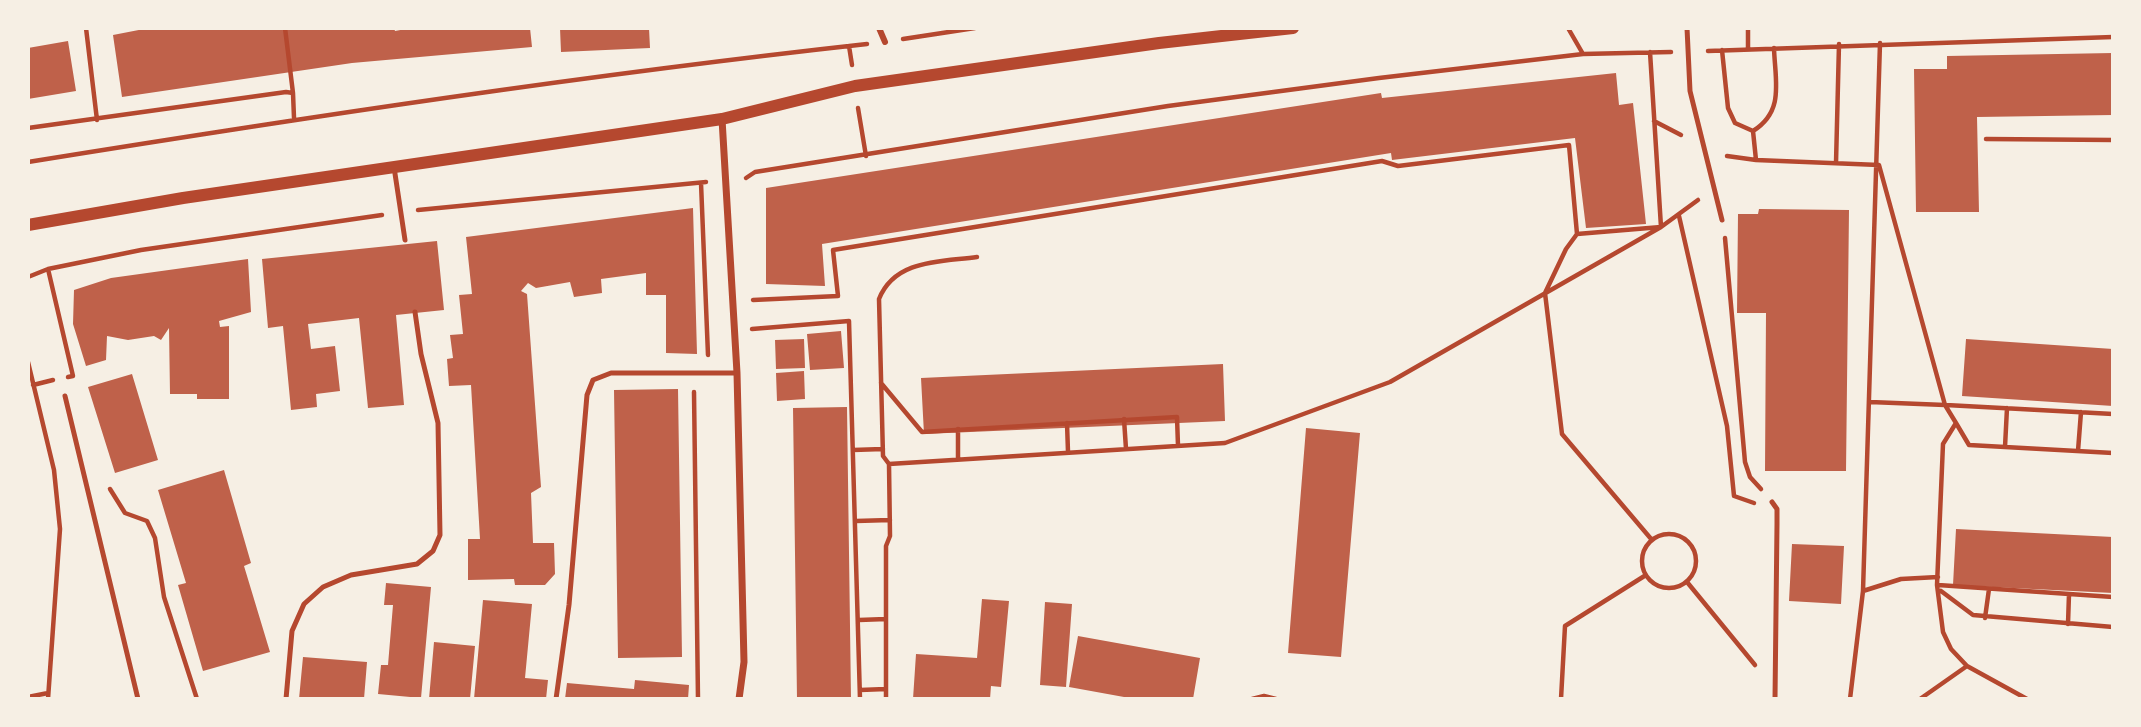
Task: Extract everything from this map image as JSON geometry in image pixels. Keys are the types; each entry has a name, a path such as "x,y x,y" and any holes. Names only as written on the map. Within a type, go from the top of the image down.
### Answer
{"street":[{"path":"879,28 885,42"},
{"path":"28,225 66,216 722,119 855,86 1159,43 1293,28"},
{"path":"722,119 737,373 744,662 739,699"}],"lane":[{"path":"1687,28 1690,90 1722,219"},
{"path":"394,167 405,240"},
{"path":"286,699 292,631 304,604 323,587 351,575 417,564 433,551 440,536 438,423 421,354 415,312"},
{"path":"556,699 571,582 587,395 593,380 611,373 737,373"},
{"path":"65,396 138,699"},
{"path":"1772,502 1777,509 1775,699"}],"path":[{"path":"86,28 97,120"},
{"path":"285,28 294,118"},
{"path":"929,28 930,35"},
{"path":"28,162 294,118 975,28"},
{"path":"1568,28 1583,54"},
{"path":"1748,28 1748,49"},
{"path":"28,277 48,269 141,250 400,212 727,180 748,177 755,172 1168,106 1583,54 2113,37"},
{"path":"1850,699 1863,591 1880,43"},
{"path":"1836,163 1839,44"},
{"path":"1753,131 1768,122 1775,107 1774,48"},
{"path":"1722,50 1728,108 1735,123 1753,131"},
{"path":"1650,52 1661,227"},
{"path":"855,86 866,156"},
{"path":"28,128 293,93"},
{"path":"1654,121 1704,148 1731,157 1878,165"},
{"path":"1753,131 1756,160"},
{"path":"1986,139 2113,139"},
{"path":"749,300 838,296 834,250 1382,161 1398,166 1569,145 1577,234 1566,249 1545,293 1562,434 1652,540"},
{"path":"1878,165 1945,405 1969,445 2113,453"},
{"path":"698,699 692,398 708,359 701,183"},
{"path":"889,464 1225,443 1390,382 1661,227 1679,216 1714,186"},
{"path":"1679,216 1727,426 1734,496 1769,512 1777,524"},
{"path":"1722,219 1745,463 1751,477 1763,491"},
{"path":"1577,234 1661,227"},
{"path":"886,699 886,546 890,536 890,520 889,464 883,456 879,299 884,286 901,271 915,265 977,257"},
{"path":"48,269 77,388"},
{"path":"750,329 849,321 860,699"},
{"path":"28,362 54,470 60,529 48,696 28,697"},
{"path":"33,385 73,376"},
{"path":"881,382 922,432 1177,416 1178,446"},
{"path":"1870,402 2113,414"},
{"path":"2005,447 2007,408"},
{"path":"2078,451 2081,412"},
{"path":"1124,419 1126,449"},
{"path":"1067,423 1068,452"},
{"path":"1956,423 1943,444 1938,577 1938,610 1942,632 1951,649 1967,666 2027,699"},
{"path":"958,429 958,459"},
{"path":"853,450 883,449"},
{"path":"107,485 125,513 147,522 155,538 164,597 197,699"},
{"path":"856,521 890,520"},
{"path":"1669,534 1687,541 1696,557 1696,566 1687,582 1662,588 1646,575 1643,554 1652,540 1669,534"},
{"path":"1560,699 1565,626 1646,575"},
{"path":"1863,591 1901,579 1938,577"},
{"path":"1687,582 1776,689"},
{"path":"1939,588 2113,597"},
{"path":"1939,588 1973,615 1985,618 2113,627"},
{"path":"1985,618 1989,589"},
{"path":"2068,624 2069,594"},
{"path":"859,620 886,619"},
{"path":"1920,699 1967,666"},
{"path":"860,690 886,689"},
{"path":"1252,699 1264,696 1276,699"}],"building":[{"path":"149,28 394,28 395,31 411,28 530,28 532,47 352,63 122,97 113,35"},
{"path":"560,28 649,28 650,48 561,52"},
{"path":"68,41 76,91 28,99 28,48"},
{"path":"2113,53 2113,115 1977,117 1979,212 1916,212 1914,69 1947,69 1947,56"},
{"path":"1616,73 1619,105 1633,103 1646,224 1586,228 1575,138 1392,160 1391,153 822,244 825,286 766,284 766,188 1381,93 1382,98"},
{"path":"693,208 697,354 666,353 666,295 646,295 646,273 601,279 602,293 574,297 570,282 536,288 528,283 521,291 527,294 541,487 531,493 533,543 554,543 555,574 545,585 515,585 514,579 468,580 468,539 480,539 471,385 449,386 447,359 453,358 450,335 463,334 459,295 472,294 466,237"},
{"path":"1759,209 1849,210 1846,471 1765,471 1766,313 1737,313 1738,214 1758,214"},
{"path":"437,241 444,310 396,315 404,405 368,408 359,318 308,324 311,349 335,346 340,391 316,394 317,407 291,410 283,326 268,328 262,259"},
{"path":"248,259 251,312 219,321 220,327 229,326 229,399 197,399 197,394 170,394 169,328 161,340 154,336 128,340 107,336 106,360 86,366 73,324 74,290 111,278"},
{"path":"841,331 844,368 810,370 807,334"},
{"path":"804,339 805,368 776,369 775,340"},
{"path":"1966,339 2113,349 2113,406 1962,396"},
{"path":"1223,364 1225,421 924,434 921,378"},
{"path":"804,371 805,399 777,401 776,373"},
{"path":"132,374 158,460 115,473 88,387"},
{"path":"678,389 682,657 618,658 614,390"},
{"path":"847,407 851,699 797,699 793,408"},
{"path":"1306,428 1360,433 1341,657 1288,653"},
{"path":"224,470 251,563 244,566 270,652 203,671 178,585 186,583 158,490"},
{"path":"1956,529 2113,537 2113,593 1953,585"},
{"path":"1792,544 1844,546 1841,604 1789,601"},
{"path":"386,583 431,587 421,698 378,694 381,665 388,665 393,605 384,605"},
{"path":"982,599 1009,601 1001,687 991,686 990,699 913,699 916,654 977,658"},
{"path":"483,600 532,604 525,678 548,680 546,699 474,699"},
{"path":"1045,602 1072,604 1066,687 1040,685"},
{"path":"1078,636 1200,658 1193,699 1135,699 1069,687"},
{"path":"434,642 475,646 470,699 429,699"},
{"path":"303,657 367,662 364,699 299,699"},
{"path":"635,680 689,685 688,699 565,699 567,683 634,689"}]}
